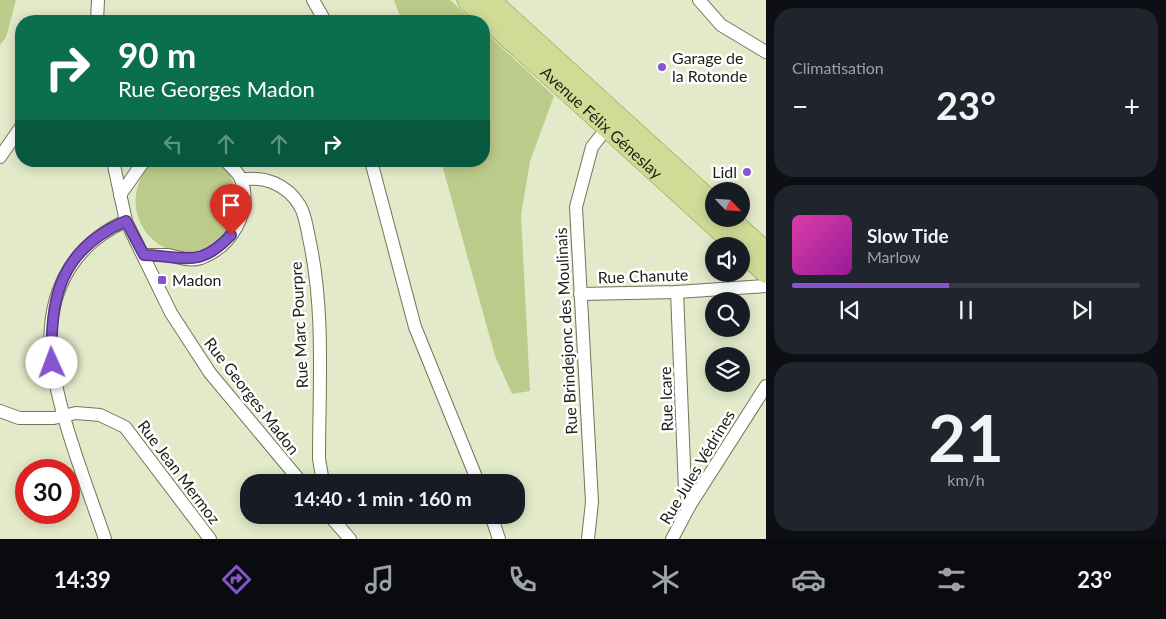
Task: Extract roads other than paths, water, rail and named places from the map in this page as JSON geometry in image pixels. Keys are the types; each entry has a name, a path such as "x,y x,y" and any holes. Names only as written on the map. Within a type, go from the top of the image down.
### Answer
{"main road":[{"name":"Avenue Félix Géneslay","path":"467,0 485,15"},
{"name":"Avenue Félix Géneslay","path":"490,0 728,237"},
{"name":"Avenue Félix Géneslay","path":"490,19 612,122 705,197"},
{"path":"740,228 766,252"},
{"path":"750,258 766,273"}],"street":[{"path":"97,15 98,0"},
{"path":"313,0 322,15"},
{"path":"699,0 721,25 766,52"},
{"name":"Rue Brindejonc des Moulinais","path":"588,539 592,502 576,207 592,148 612,122"},
{"path":"0,157 15,136"},
{"name":"Rue Georges Madon","path":"114,167 126,221 171,312 210,373 294,474"},
{"path":"120,195 140,167"},
{"path":"144,255 168,256 187,260 200,258 219,248 231,235 241,218 243,202 241,180 231,167"},
{"path":"373,167 415,326 475,474"},
{"name":"Rue Marc Pourpre","path":"241,180 265,180 276,184 289,193 300,206 308,230 314,258 318,314 320,459 322,474"},
{"path":"105,539 65,415 52,363 50,326 58,291 70,265 88,244 106,230 126,221"},
{"name":"Rue Chanute","path":"580,294 678,292 766,286"},
{"name":"Rue Icare","path":"678,292 685,490 690,505"},
{"name":"Rue Jules Védrines","path":"672,539 690,505 766,386"},
{"name":"Rue Jean Mermoz","path":"0,411 19,418 54,418 76,413 100,415 125,427 210,539"},
{"path":"337,524 350,539"},
{"path":"494,524 499,539"}],"place":[{"name":"Garage de la Rotonde","path":"662,67"},
{"name":"Lidl","path":"747,172"},
{"name":"Madon","path":"162,280"}]}
